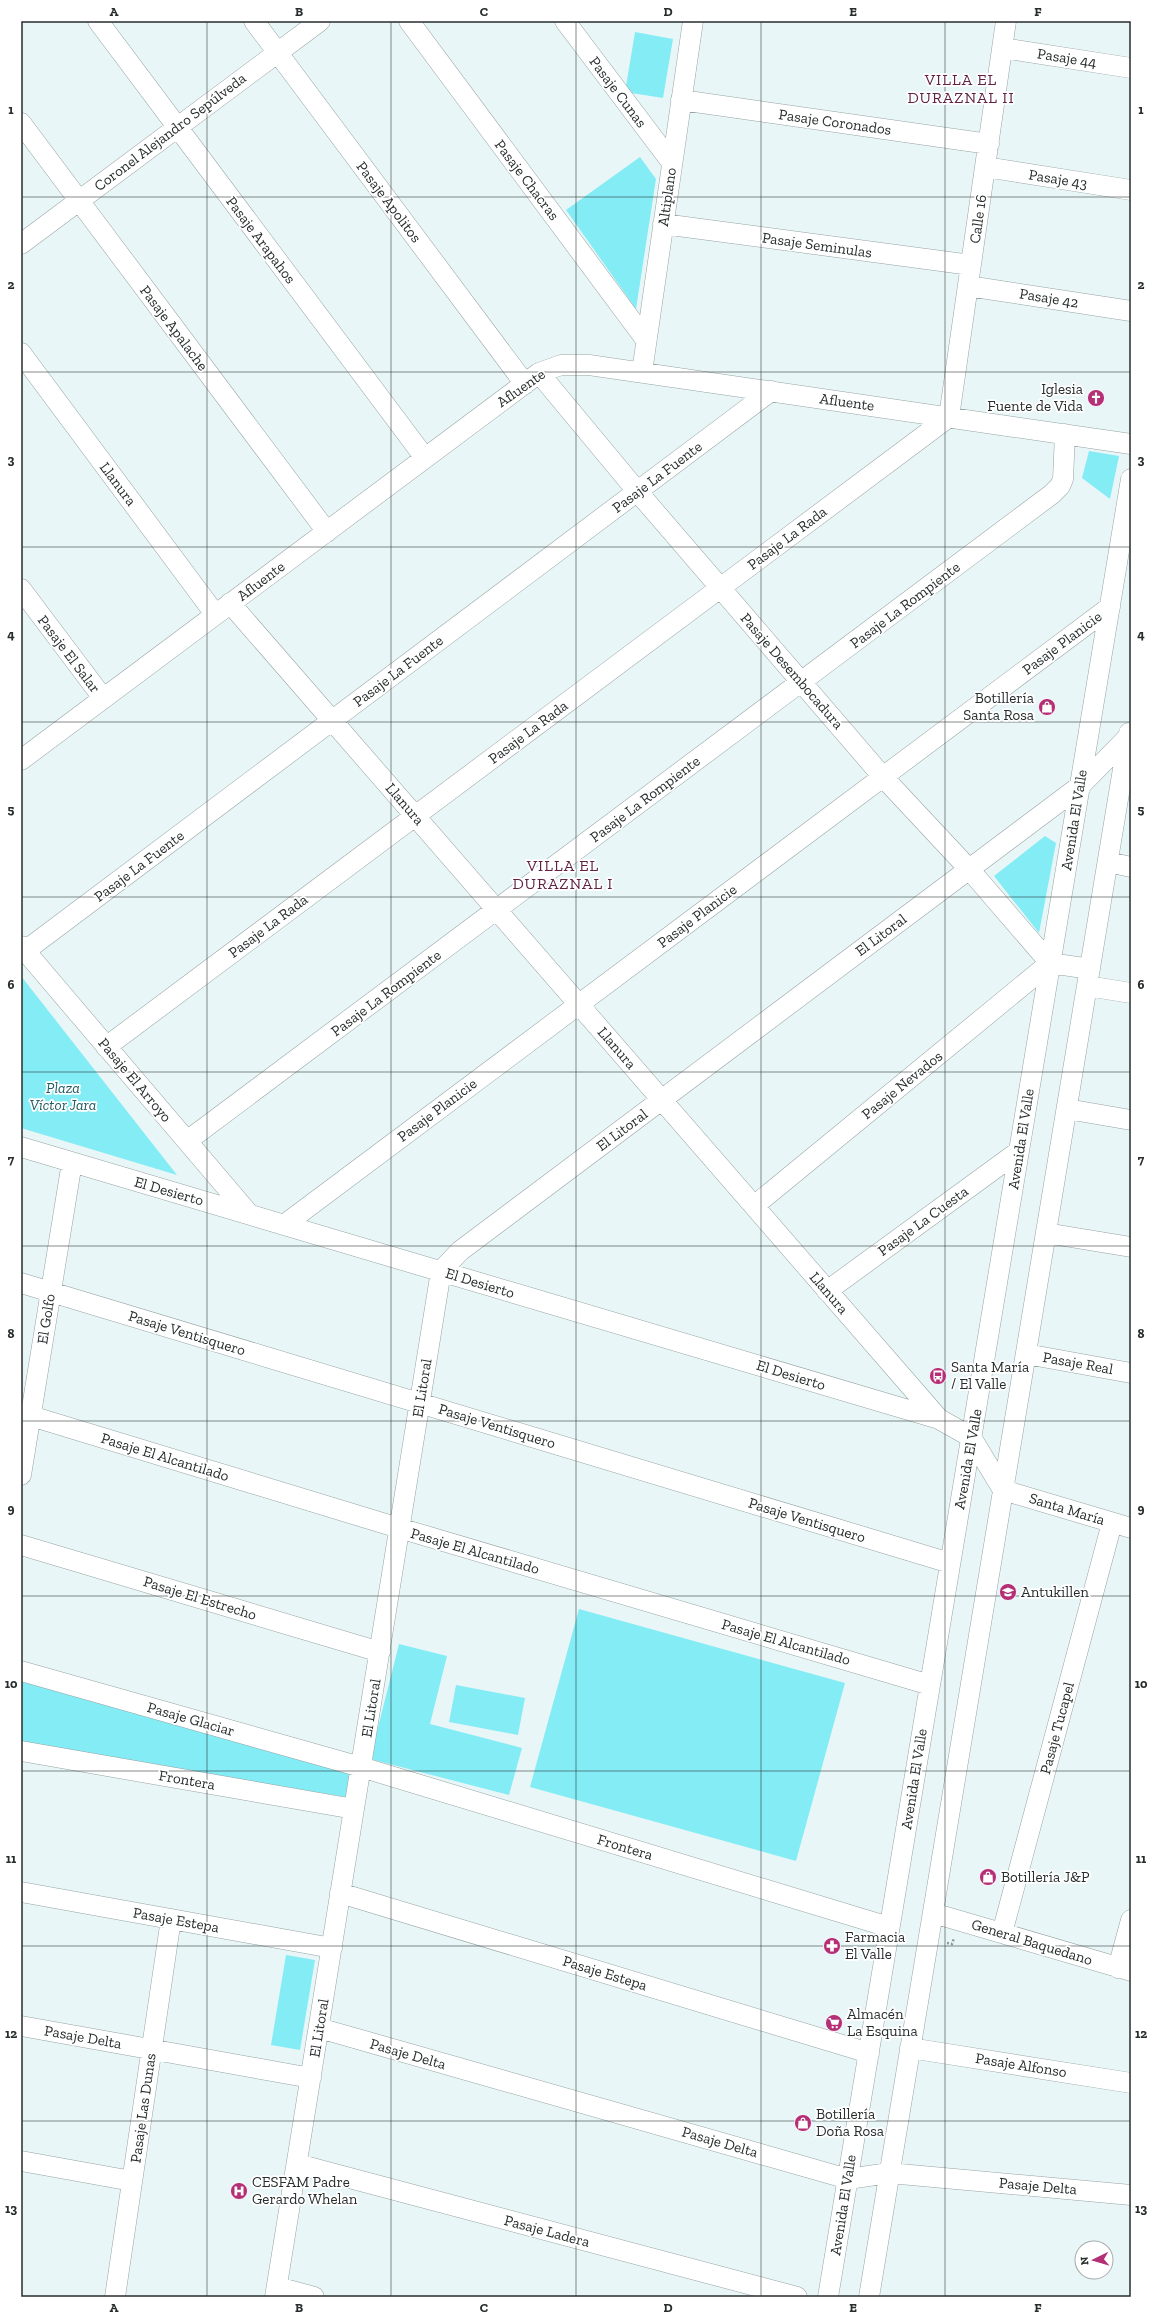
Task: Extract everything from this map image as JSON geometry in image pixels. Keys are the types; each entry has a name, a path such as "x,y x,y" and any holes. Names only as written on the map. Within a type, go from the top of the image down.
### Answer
{"street":[{"name":"Pasaje Arapahos","path":"98,21 425,458"},
{"name":"Pasaje Apolitos","path":"254,21 277,53 532,378"},
{"name":"Coronel Alejandro Sepúlveda","path":"21,244 320,21"},
{"name":"Pasaje Chacras","path":"409,21 646,340"},
{"name":"Pasaje Cunas","path":"565,21 672,163"},
{"name":"Altiplano","path":"642,372 680,100 693,21"},
{"name":"Calle 16","path":"949,417 1006,21"},
{"name":"Pasaje 44","path":"1003,48 1131,68"},
{"name":"Pasaje Coronados","path":"680,100 989,144"},
{"name":"Pasaje Apalache","path":"21,123 327,532"},
{"name":"Pasaje 43","path":"985,167 1131,190"},
{"name":"Pasaje Seminulas","path":"663,224 971,266"},
{"name":"Pasaje 42","path":"968,286 1131,311"},
{"name":"Llanura","path":"21,353 223,609 332,721 939,1419 971,1437 1003,1490"},
{"name":"Afluente","path":"21,760 532,378 561,365 575,363 642,372 1131,444"},
{"name":"Pasaje Desembocadura","path":"532,378 638,491 882,777 970,869 1050,964"},
{"name":"Pasaje La Fuente","path":"23,949 332,721 771,391"},
{"name":"Pasaje La Rada","path":"106,1047 949,417"},
{"name":"Pasaje La Rompiente","path":"187,1141 1057,490 1063,479 1065,434"},
{"name":"Avenida El Valle","path":"828,2297 1131,479"},
{"name":"Pasaje El Salar","path":"21,590 103,698"},
{"name":"Pasaje Planicie","path":"284,1225 1110,607"},
{"path":"868,2297 1130,732"},
{"name":"El Litoral","path":"276,2292 441,1271 460,1251 1080,786 1130,732"},
{"path":"1108,862 1131,866"},
{"name":"Pasaje El Arroyo","path":"23,949 249,1214"},
{"path":"1050,964 1131,993"},
{"name":"Pasaje Nevados","path":"754,1206 1050,964"},
{"path":"1066,1109 1131,1120"},
{"name":"El Desierto","path":"21,1147 939,1419"},
{"name":"Pasaje La Cuesta","path":"827,1291 1019,1151"},
{"name":"El Golfo","path":"21,1475 26,1415 50,1292 72,1162"},
{"path":"1046,1233 1131,1247"},
{"name":"Pasaje Ventisquero","path":"21,1283 950,1563"},
{"name":"Pasaje Real","path":"1026,1354 1131,1373"},
{"name":"Pasaje El Alcantilado","path":"26,1415 399,1528 930,1685"},
{"name":"Santa María","path":"1003,1490 1131,1528"},
{"name":"Pasaje Tucapel","path":"1002,1933 1112,1523"},
{"name":"Pasaje El Estrecho","path":"21,1545 380,1652"},
{"name":"Pasaje Glaciar","path":"21,1671 361,1767"},
{"name":"Frontera","path":"21,1751 354,1809"},
{"name":"Frontera","path":"361,1767 890,1927"},
{"name":"Pasaje Estepa","path":"21,1892 332,1948"},
{"name":"Pasaje Estepa","path":"340,1893 869,2053"},
{"name":"General Baquedano","path":"933,1913 1124,1970"},
{"name":"Pasaje Las Dunas","path":"115,2297 172,1919"},
{"path":"1124,1970 1131,1920"},
{"name":"Pasaje Delta","path":"21,2026 311,2078"},
{"name":"Pasaje Delta","path":"319,2028 848,2179 889,2173 1131,2195"},
{"name":"Pasaje Alfonso","path":"910,2048 1131,2083"},
{"path":"21,2161 132,2181"},
{"name":"Pasaje Ladera","path":"297,2164 797,2297"},
{"path":"276,2292 314,2297"}],"green space":[{"path":"635,32 673,39 663,98 625,92"},
{"path":"640,157 656,179 636,309 566,210"},
{"path":"1089,451 1119,456 1110,499 1082,478"},
{"path":"1045,836 1056,843 1039,933 994,876"},
{"name":"Plaza Víctor Jara","path":"21,976 177,1175 21,1128"},
{"path":"579,1609 845,1683 796,1861 530,1787"},
{"path":"399,1644 447,1656 430,1724 522,1748 509,1795 370,1759"},
{"path":"21,1679 350,1772 346,1797 21,1744"},
{"path":"456,1685 525,1698 518,1735 449,1722"},
{"path":"286,1955 315,1960 300,2050 271,2045"}],"place":[{"name":"Iglesia Fuente de Vida","path":"1096,398"},
{"name":"Botillería Santa Rosa","path":"1047,707"},
{"name":"Santa María / El Valle","path":"938,1376"},
{"name":"Antukillen","path":"1008,1592"},
{"name":"Botillería J&P","path":"988,1877"},
{"name":"Farmacia El Valle","path":"832,1946"},
{"name":"Almacén La Esquina","path":"834,2023"},
{"name":"Botillería Doña Rosa","path":"803,2123"},
{"name":"CESFAM Padre Gerardo Whelan","path":"239,2191"}],"district":[{"name":"VILLA EL DURAZNAL II","path":"961,88"},
{"name":"VILLA EL DURAZNAL I","path":"563,874"}]}
